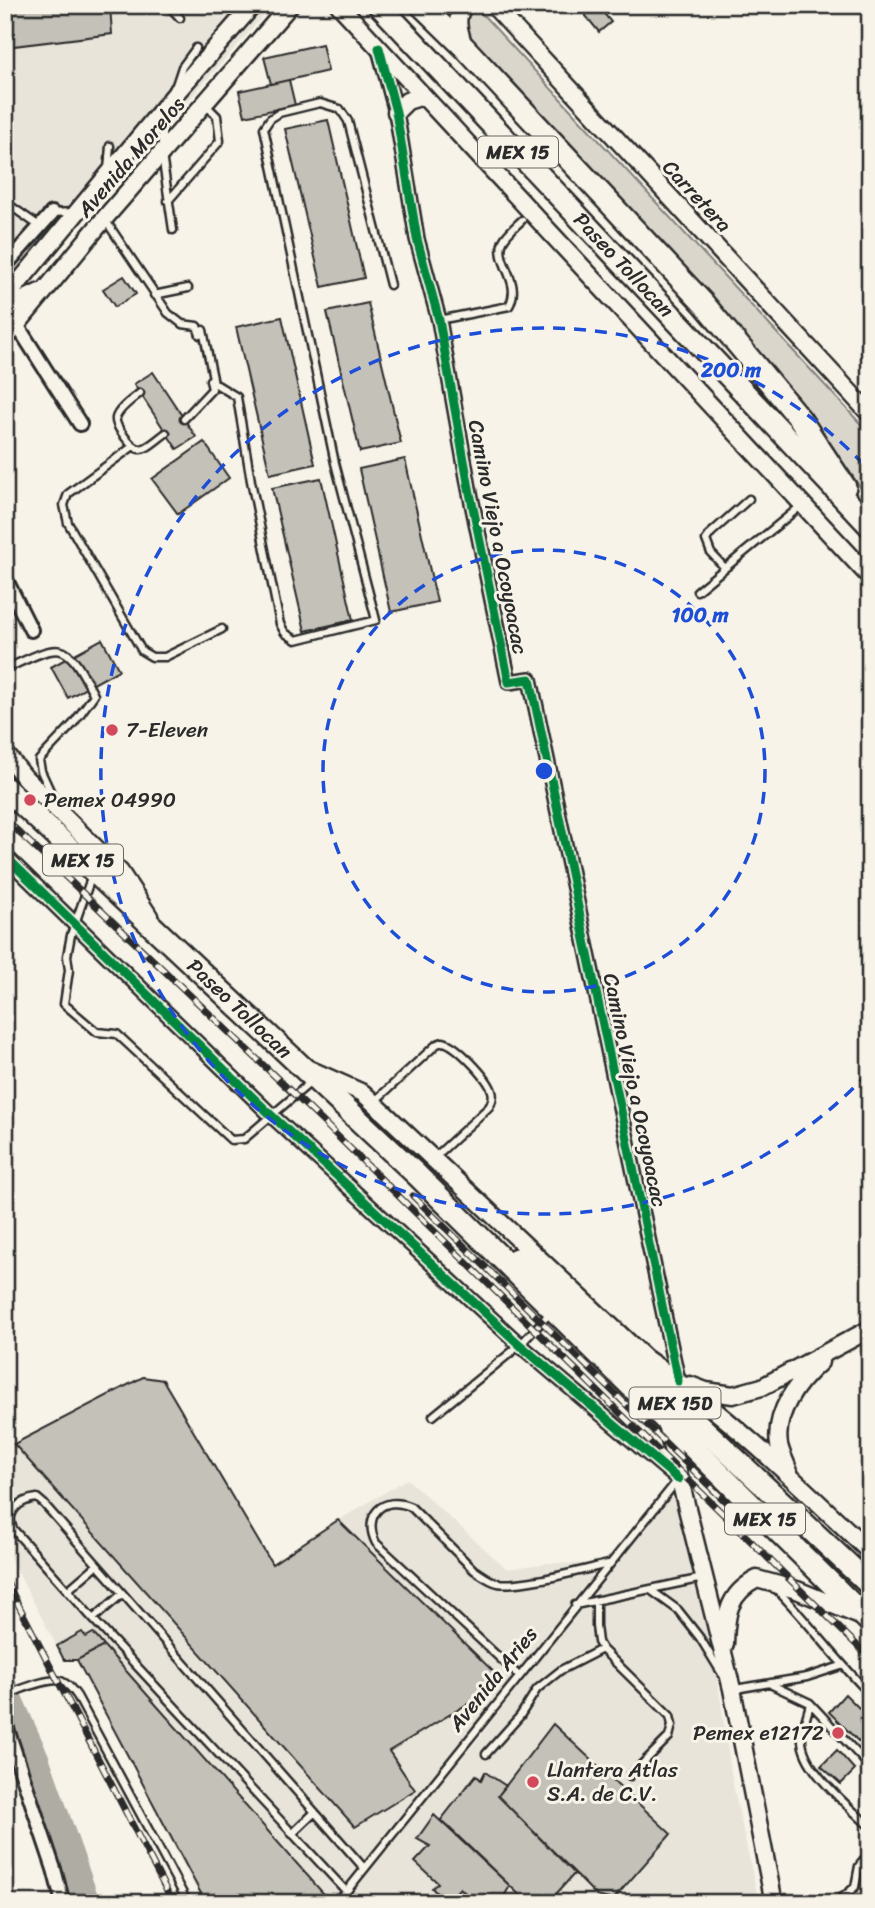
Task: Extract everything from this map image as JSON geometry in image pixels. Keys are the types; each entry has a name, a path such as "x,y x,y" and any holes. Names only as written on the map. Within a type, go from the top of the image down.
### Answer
{"highway":[{"name":"Paseo Tollocan","path":"379,5 870,524"},
{"path":"421,5 464,47 704,304 800,419 870,524"},
{"name":"Paseo Tollocan","path":"5,788 474,1230"},
{"name":"MEX 15","path":"474,1230 868,1620"},
{"name":"MEX 15D","path":"474,1230 541,1277 870,1585"}],"main road":[{"name":"Avenida Morelos","path":"5,299 175,94 253,5"},
{"name":"Avenida Morelos","path":"5,339 104,219 290,5"},
{"path":"339,5 870,577"},
{"path":"464,47 457,22 465,5"},
{"name":"Carretera","path":"493,5 870,414"},
{"path":"396,112 407,102 423,96"},
{"path":"5,309 48,286"},
{"path":"5,753 25,778 120,872 161,933"},
{"path":"297,1063 363,1093 645,1358 678,1381 789,1474 870,1552"},
{"path":"678,1381 706,1391 733,1395 762,1387 870,1329"},
{"path":"789,1474 779,1444 782,1414 809,1371 837,1347"},
{"path":"665,1420 732,1689 774,1903"},
{"path":"724,1661 730,1604 743,1587 757,1579 797,1590 868,1620"}],"street":[{"name":"Camino Viejo a Ocoyoacac","path":"379,48 396,112 417,239 439,320 469,488 509,682 530,679 678,1381"},
{"path":"5,266 52,212"},
{"path":"17,325 80,425"},
{"path":"5,578 31,631"},
{"path":"5,856 271,1115 520,1345 678,1479"},
{"path":"5,1723 54,1869 62,1903"}],"lane":[{"path":"168,5 180,18"},
{"path":"175,94 177,77 195,48"},
{"path":"200,328 214,383 237,397 280,624 285,633 296,640 376,620 335,463 264,128 270,119 279,113 320,103 340,109 348,121 390,285"},
{"path":"168,201 220,141 217,116 205,104"},
{"path":"162,112 162,155 173,230"},
{"path":"108,175 110,146"},
{"path":"7,204 35,223"},
{"path":"52,212 78,212"},
{"path":"104,219 154,295 174,318 182,324 200,328"},
{"path":"439,320 509,306 513,298 513,285 501,251 502,244 522,220"},
{"path":"154,295 188,288"},
{"path":"184,419 212,389 200,328"},
{"path":"140,394 119,412 116,418 117,427 132,447 137,449 145,448 166,433"},
{"path":"132,447 68,494 64,505 68,523 142,651 152,657 165,657 222,629"},
{"path":"725,568 711,553 706,541 711,533 749,499"},
{"path":"696,591 804,504"},
{"path":"5,669 57,649 71,654 81,667 94,695 73,724 40,761 48,788 66,819"},
{"path":"94,870 67,956 69,970 64,1004 97,1032 117,1034 231,1140 244,1139 313,1080"},
{"path":"373,1102 437,1044 443,1042 455,1047 487,1081 493,1091 493,1100 489,1107 433,1159"},
{"path":"433,1416 520,1345 553,1311"},
{"name":"Avenida Aries","path":"337,1903 678,1479"},
{"path":"346,1891 13,1529 10,1521 12,1513 20,1503 37,1499 44,1504 364,1868"},
{"path":"519,1675 376,1543 370,1532 370,1524 377,1511 390,1502 401,1502 411,1507 474,1570 499,1583 516,1584 608,1564"},
{"path":"68,1590 97,1565"},
{"path":"575,1605 652,1591 703,1578"},
{"path":"771,1584 809,1623 841,1666 870,1694"},
{"path":"652,1591 678,1610 700,1638 732,1689 770,1684 841,1666"},
{"path":"93,1619 122,1594"},
{"path":"596,1601 596,1626 598,1642 602,1649 670,1716 672,1725 669,1737 630,1776"},
{"path":"486,1754 520,1716 537,1689 561,1670 602,1649"},
{"path":"5,1695 59,1680 69,1686 77,1696 188,1903"},
{"path":"770,1684 810,1703 870,1767"},
{"path":"810,1703 802,1737 804,1753 812,1767 870,1827"},
{"path":"292,1834 315,1812"},
{"path":"835,1903 855,1887 859,1866 870,1853"}],"shaded area":[{"path":"5,5 273,5 5,308"},
{"path":"428,5 474,5 870,434 870,501 828,441 749,345"},
{"path":"143,1377 163,1380 272,1564 407,1479 507,1569 549,1563 608,1564 448,1778 678,1479 708,1614 733,1785 759,1903 203,1903 78,1660 64,1660 5,1548 5,1447"}],"building":[{"path":"5,5 110,5 112,34 5,47"},
{"path":"577,5 607,5 601,10 611,22 599,32"},
{"path":"322,44 328,71 271,84 264,57"},
{"path":"289,80 295,105 245,116 239,91"},
{"path":"328,120 364,278 322,287 285,129"},
{"path":"124,276 136,294 115,307 103,289"},
{"path":"368,303 401,443 360,452 327,312"},
{"path":"282,317 315,464 270,474 236,327"},
{"path":"153,372 196,437 177,449 134,384"},
{"path":"204,442 229,478 178,514 152,479"},
{"path":"405,459 437,602 391,612 359,469"},
{"path":"321,478 353,620 305,631 272,488"},
{"path":"102,639 119,670 68,698 51,667"},
{"path":"143,1377 163,1380 272,1564 338,1520 504,1682 389,1751 415,1790 355,1827 14,1444"},
{"path":"82,1632 86,1637 93,1633 104,1646 77,1660 64,1660 57,1646"},
{"path":"104,1646 330,1901 206,1903 77,1660"},
{"path":"845,1694 870,1719 870,1753 829,1712"},
{"path":"553,1724 671,1834 613,1900 597,1896 498,1796"},
{"path":"837,1750 855,1770 841,1784 821,1766"},
{"path":"485,1772 506,1786 498,1796 575,1873 548,1903 528,1903 441,1820 476,1775 481,1780"},
{"path":"434,1815 510,1886 500,1903 492,1903 484,1895 475,1903 460,1888 446,1903 432,1888 438,1883 415,1862 430,1846 417,1839"},
{"path":"613,1900 672,1902 673,1903 603,1903"}],"waterway":[{"path":"5,1689 36,1758 87,1903"}],"railway":[{"path":"5,819 322,1121 870,1658"},
{"path":"413,1196 733,1509"},
{"path":"5,1579 173,1903"}],"cycle path":[{"path":"379,48 396,112 417,239 439,320 469,488 509,682 530,679 678,1381"},
{"path":"5,856 271,1115 520,1345 678,1479"}],"place":[{"name":"7-Eleven","path":"112,730"},
{"name":"Pemex 04990","path":"30,800"},
{"name":"Pemex e12172","path":"838,1733"},
{"name":"Llantera Atlas S.A. de C.V.","path":"533,1782"}]}
